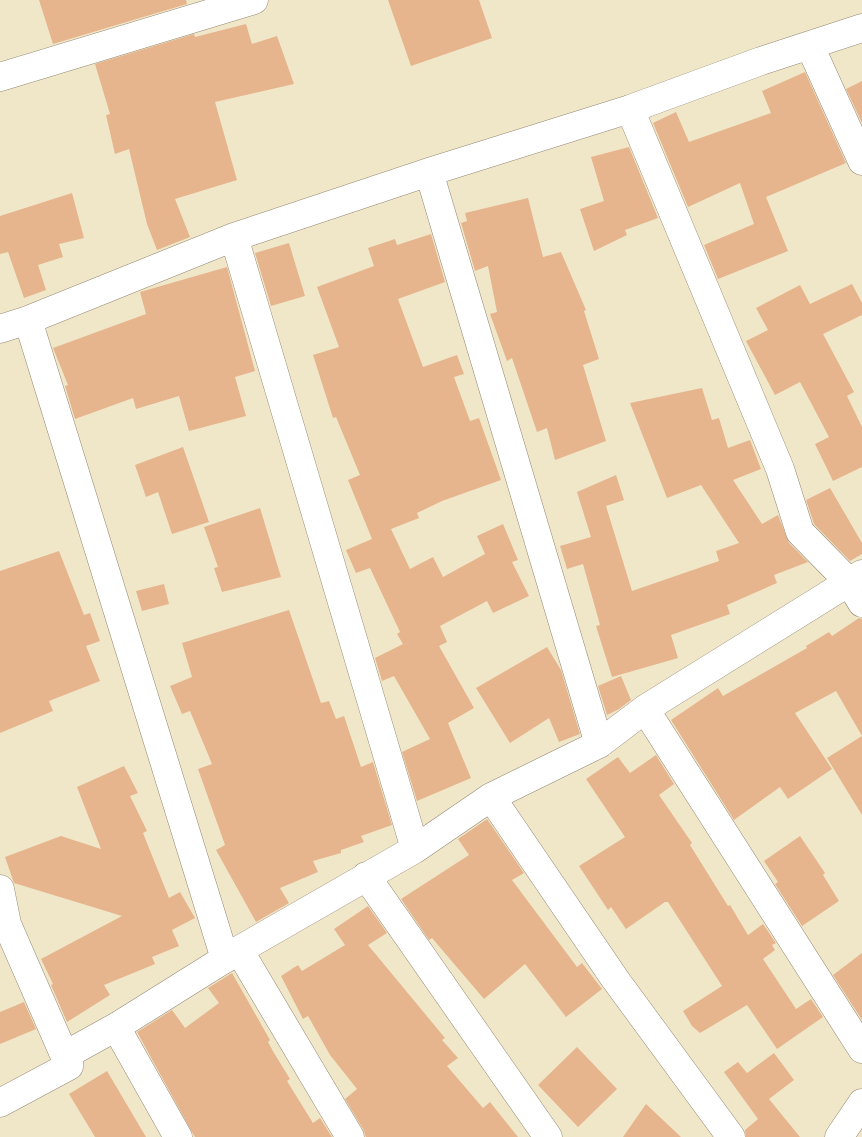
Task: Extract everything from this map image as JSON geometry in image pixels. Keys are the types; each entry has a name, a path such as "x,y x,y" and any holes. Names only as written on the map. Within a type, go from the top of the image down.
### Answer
{"street":[{"path":"0,77 254,0"},
{"path":"0,328 28,320 234,237 630,108 761,61 862,28"},
{"path":"810,46 862,161"},
{"path":"69,1066 69,1053 116,1027 232,954 414,849 491,797 599,744 644,709 858,586 800,532 780,469 630,108"},
{"path":"429,172 599,744"},
{"path":"234,237 414,849"},
{"path":"28,320 232,954 350,1137"},
{"path":"644,709 862,1048"},
{"path":"491,797 615,979 731,1137"},
{"path":"366,876 548,1137"},
{"path":"0,889 4,925 69,1066"},
{"path":"116,1027 178,1137"},
{"path":"0,1102 69,1066"},
{"path":"839,1137 862,1103"}],"building":[{"path":"39,0 186,0 187,4 53,44"},
{"path":"388,0 479,0 492,38 411,66"},
{"path":"246,24 252,44 277,36 294,84 215,102 237,180 175,199 190,237 157,250 147,224 129,149 115,154 106,115 110,114 95,64 194,34 195,37"},
{"path":"805,72 846,163 766,197 788,251 718,279 704,245 754,224 740,183 688,207 653,123 676,112 689,142 771,113 762,91"},
{"path":"862,81 862,123 846,89"},
{"path":"629,147 658,218 625,230 627,235 594,251 580,209 604,201 591,157"},
{"path":"72,193 84,238 59,244 63,257 38,265 46,290 24,298 8,252 0,254 0,216"},
{"path":"528,198 543,257 561,252 586,310 584,311 599,359 583,365 606,441 555,460 547,428 537,432 512,358 507,361 490,314 497,312 488,266 475,271 461,223 467,221 465,213"},
{"path":"431,234 445,282 398,299 423,367 457,355 464,374 454,377 470,421 479,418 501,480 442,501 417,513 419,518 391,529 410,569 433,557 443,577 485,554 477,536 503,524 518,560 512,562 529,596 493,613 487,601 440,626 447,642 439,646 474,708 448,723 471,778 417,801 402,752 430,739 394,676 382,681 375,658 403,644 397,634 400,632 370,568 356,573 346,550 372,539 348,480 360,475 336,417 333,418 313,355 339,347 317,287 374,266 368,248 395,239 397,245"},
{"path":"289,243 305,296 271,306 255,253"},
{"path":"227,267 255,371 235,377 246,416 189,431 179,396 136,409 133,398 75,419 65,386 68,385 53,348 146,314 140,292"},
{"path":"852,284 862,303 862,315 823,334 854,392 847,396 862,427 862,467 833,481 815,444 829,437 800,382 775,395 746,341 768,330 756,308 800,285 810,304"},
{"path":"702,388 712,420 719,418 728,448 750,440 761,469 733,480 762,524 778,515 789,543 808,562 774,575 777,583 727,605 730,614 671,635 678,658 612,677 596,626 600,625 583,564 567,569 560,546 591,537 577,492 616,475 624,500 606,506 632,591 719,561 716,551 739,543 701,485 667,498 630,403"},
{"path":"183,447 209,522 172,534 158,492 146,497 135,465"},
{"path":"830,488 862,543 862,554 850,561 814,524 806,500"},
{"path":"260,508 281,577 222,592 214,568 218,567 204,527"},
{"path":"59,551 84,615 90,613 100,641 86,646 100,681 49,701 53,711 0,733 0,571"},
{"path":"164,584 169,604 142,611 136,591"},
{"path":"289,610 321,703 329,701 336,719 344,716 361,767 373,762 392,825 361,836 364,842 341,850 341,853 313,861 318,872 280,888 289,903 256,922 216,850 225,845 198,769 212,764 190,711 182,714 170,686 192,677 182,643"},
{"path":"859,618 862,619 862,736 836,691 795,713 832,769 788,799 780,787 734,820 671,720 718,688 723,696 807,648 806,646 829,632 832,636"},
{"path":"547,647 561,670 580,734 559,742 549,718 510,743 476,688"},
{"path":"621,676 631,700 607,715 598,686"},
{"path":"862,736 862,815 827,758"},
{"path":"656,755 674,784 659,795 692,843 690,845 728,906 730,905 748,935 763,924 776,943 772,945 775,950 763,959 796,1009 811,999 823,1017 777,1049 747,1005 700,1033 692,1026 683,1011 722,986 668,902 665,902 626,929 611,907 608,910 579,866 625,837 586,779 618,757 630,773"},
{"path":"124,766 138,793 130,796 147,831 143,833 169,898 180,892 195,918 172,930 179,946 152,957 155,964 104,985 110,995 67,1022 51,985 53,984 41,959 122,916 14,883 5,857 61,836 101,849 77,787"},
{"path":"487,819 524,873 512,880 577,967 582,963 602,989 566,1017 525,964 484,999 432,938 429,940 401,899 469,855 458,839"},
{"path":"800,836 825,873 823,875 839,901 802,926 775,884 778,882 764,861"},
{"path":"368,906 387,933 368,945 445,1038 442,1040 458,1058 447,1066 483,1108 490,1102 518,1137 366,1137 345,1099 357,1089 330,1055 308,1016 303,1019 281,976 298,965 302,971 345,945 334,929"},
{"path":"862,953 862,1020 833,975"},
{"path":"232,973 270,1040 268,1042 274,1053 290,1079 287,1081 313,1123 320,1118 332,1137 195,1137 193,1134 137,1032 172,1010 185,1028 219,1003 208,988"},
{"path":"24,1002 36,1029 0,1044 0,1012"},
{"path":"577,1047 617,1089 578,1127 538,1085"},
{"path":"774,1053 794,1080 769,1099 800,1137 746,1137 745,1130 758,1119 724,1072 738,1062 747,1073"},
{"path":"107,1071 146,1137 95,1137 69,1094"},
{"path":"646,1104 681,1137 623,1137"}]}
